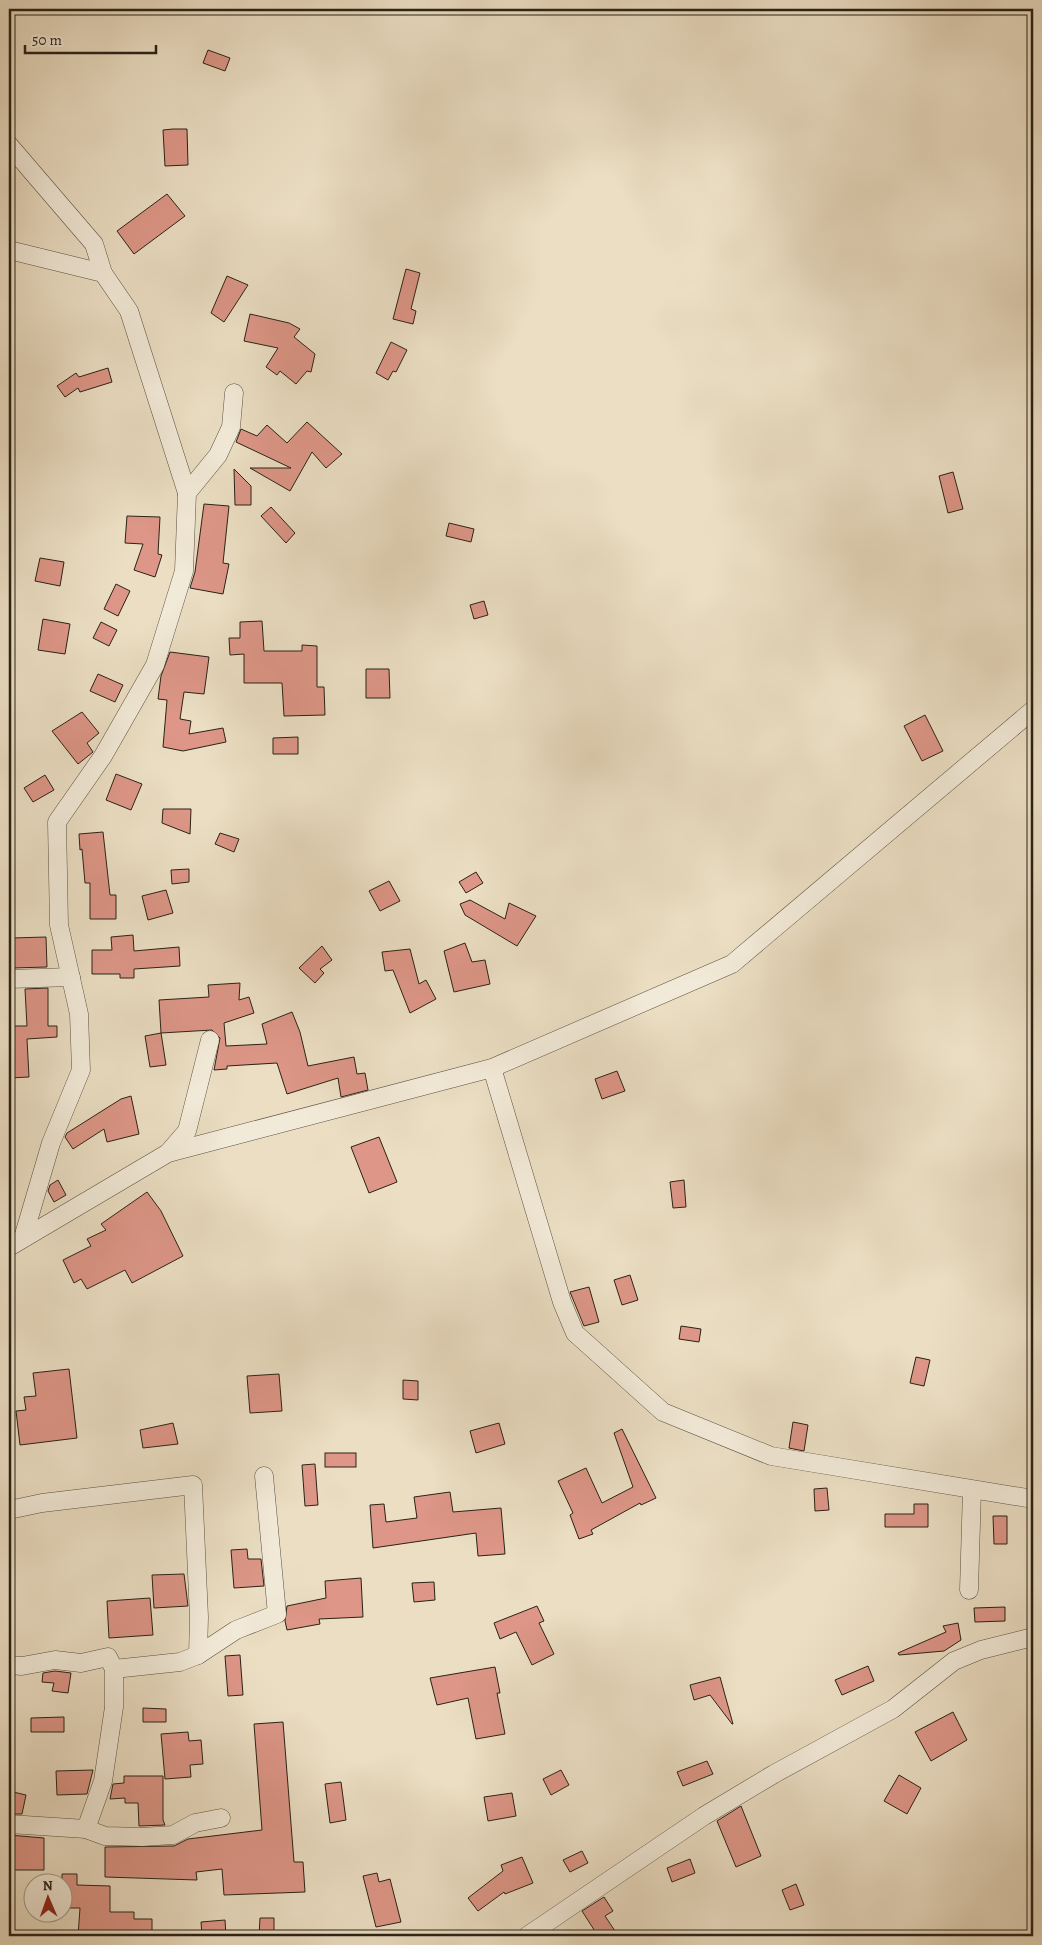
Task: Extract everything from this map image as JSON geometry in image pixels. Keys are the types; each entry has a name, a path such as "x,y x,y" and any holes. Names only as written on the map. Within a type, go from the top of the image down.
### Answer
{"street":[{"path":"9,145 94,244 103,273 129,311 187,494 184,571 155,666 103,756 57,822 59,925 79,1014 81,1070 51,1143 16,1242"},
{"path":"9,250 103,273"},
{"path":"187,494 218,455 228,434 231,427 234,393"},
{"path":"16,1242 168,1153 492,1068 732,964 1033,710"},
{"path":"9,979 71,977"},
{"path":"168,1153 187,1131 210,1040"},
{"path":"492,1068 562,1302 575,1333 663,1412 771,1456 1033,1499"},
{"path":"114,1669 180,1662 198,1654 236,1630 276,1614 264,1476"},
{"path":"9,1510 42,1503 193,1485 199,1617 198,1654"},
{"path":"969,1590 972,1490"},
{"path":"527,1936 704,1816 774,1774 893,1709 954,1661 981,1650 1033,1637"},
{"path":"9,1665 22,1666 55,1660 81,1663 108,1656 114,1669 114,1707 103,1781 86,1829"},
{"path":"9,1824 86,1829 105,1836 142,1837 172,1834 195,1823 221,1818"}],"building":[{"path":"208,50 230,58 225,71 203,63"},
{"path":"187,129 188,165 165,166 163,130"},
{"path":"167,194 185,216 134,254 117,231"},
{"path":"406,269 420,273 411,309 416,311 413,324 393,319"},
{"path":"227,276 248,285 224,322 211,313"},
{"path":"250,314 289,323 300,329 294,337 315,354 311,372 307,371 296,384 280,371 277,375 266,367 278,348 244,341"},
{"path":"391,342 407,350 396,372 393,371 388,380 376,373"},
{"path":"108,368 112,382 80,392 78,388 65,397 57,386 76,373 79,377"},
{"path":"307,422 342,454 326,468 312,452 290,491 250,468 291,468 236,442 241,429 257,436 267,425 287,443"},
{"path":"234,469 251,486 251,505 235,505"},
{"path":"953,472 963,509 948,513 939,476"},
{"path":"204,504 229,506 223,563 229,564 223,594 190,588 195,572"},
{"path":"271,507 295,533 286,543 261,516"},
{"path":"127,516 160,517 158,554 162,555 155,577 134,570 143,544 125,543"},
{"path":"449,523 474,529 471,542 446,536"},
{"path":"40,558 64,562 60,586 35,581"},
{"path":"116,584 130,591 118,616 104,609"},
{"path":"484,601 488,615 474,619 470,605"},
{"path":"43,619 70,624 65,654 38,650"},
{"path":"262,621 264,651 302,651 302,645 317,646 317,687 324,687 325,715 284,716 282,683 244,683 244,654 230,655 229,638 240,638 240,622"},
{"path":"101,622 117,630 109,646 93,638"},
{"path":"170,652 209,657 204,694 184,692 180,719 191,721 189,734 223,728 226,742 183,751 163,747 167,700 158,699 161,676"},
{"path":"366,669 389,669 390,698 366,698"},
{"path":"98,674 123,685 115,702 90,691"},
{"path":"82,712 99,733 87,743 93,752 78,764 52,731"},
{"path":"925,715 943,751 922,761 904,726"},
{"path":"298,737 298,754 273,754 273,738"},
{"path":"116,774 142,784 131,810 106,800"},
{"path":"45,775 54,790 33,802 24,788"},
{"path":"163,809 191,809 190,834 162,823"},
{"path":"103,832 110,895 116,895 116,919 90,919 90,883 85,883 79,834"},
{"path":"220,833 239,839 234,852 215,844"},
{"path":"189,869 189,882 172,884 171,870"},
{"path":"476,872 483,883 466,893 459,882"},
{"path":"389,881 400,901 380,911 369,891"},
{"path":"166,890 173,913 148,920 142,896"},
{"path":"470,900 505,919 509,903 536,916 517,946 465,915 460,904"},
{"path":"133,935 134,951 179,947 180,966 134,969 134,978 120,978 120,974 92,974 92,950 112,950 111,937"},
{"path":"46,937 47,967 12,968 12,938"},
{"path":"465,943 472,962 485,960 490,984 454,992 444,951"},
{"path":"322,946 332,960 320,969 324,973 315,983 299,968"},
{"path":"410,949 419,984 426,980 436,999 410,1013 393,970 385,971 382,952"},
{"path":"240,983 239,1000 249,997 254,1013 224,1023 226,1046 267,1044 262,1024 292,1012 300,1032 308,1066 354,1057 357,1074 365,1073 368,1090 341,1097 338,1078 287,1094 277,1063 227,1066 227,1069 214,1070 220,1038 212,1030 161,1033 159,1000 209,997 208,985"},
{"path":"48,988 48,1026 57,1026 57,1037 27,1039 29,1077 9,1078 9,1026 27,1026 25,989"},
{"path":"161,1033 166,1065 150,1067 145,1036"},
{"path":"617,1071 625,1091 602,1099 595,1079"},
{"path":"131,1096 139,1134 107,1142 104,1129 73,1149 65,1137 67,1133 121,1099"},
{"path":"379,1137 397,1182 369,1193 351,1147"},
{"path":"58,1180 66,1195 54,1202 48,1191 50,1185"},
{"path":"684,1180 686,1207 673,1208 670,1182"},
{"path":"147,1192 161,1211 183,1256 132,1283 125,1270 87,1289 81,1279 74,1283 63,1260 91,1246 87,1239 106,1230 101,1224"},
{"path":"630,1275 638,1300 622,1305 614,1280"},
{"path":"589,1287 599,1322 584,1326 570,1292"},
{"path":"681,1326 701,1329 699,1342 679,1339"},
{"path":"916,1357 930,1360 924,1386 910,1383"},
{"path":"69,1369 77,1438 20,1445 16,1411 26,1410 24,1397 36,1396 33,1373"},
{"path":"279,1374 282,1411 250,1413 247,1376"},
{"path":"403,1380 418,1381 418,1400 403,1399"},
{"path":"793,1422 808,1425 804,1451 789,1448"},
{"path":"173,1423 178,1444 143,1448 140,1430"},
{"path":"499,1423 505,1444 476,1453 470,1431"},
{"path":"622,1429 656,1498 641,1505 640,1503 591,1530 593,1534 579,1539 570,1515 573,1513 558,1481 586,1468 602,1503 633,1487 614,1433"},
{"path":"325,1453 356,1453 356,1467 325,1467"},
{"path":"315,1464 318,1505 305,1506 302,1465"},
{"path":"827,1488 829,1510 815,1511 814,1489"},
{"path":"450,1492 453,1512 501,1508 505,1554 478,1556 476,1533 373,1548 370,1505 384,1504 386,1522 417,1518 414,1497"},
{"path":"914,1504 928,1504 928,1527 885,1527 885,1514 914,1514"},
{"path":"993,1516 1007,1516 1007,1544 994,1544"},
{"path":"247,1549 248,1559 261,1559 264,1586 234,1588 231,1550"},
{"path":"184,1574 188,1606 154,1608 152,1575"},
{"path":"361,1578 363,1617 319,1619 320,1624 287,1630 285,1621 287,1606 326,1598 325,1581"},
{"path":"434,1582 435,1600 414,1602 412,1583"},
{"path":"150,1598 153,1635 109,1638 107,1601"},
{"path":"537,1606 544,1621 539,1623 554,1654 532,1665 516,1632 500,1639 494,1623"},
{"path":"1005,1607 1005,1621 975,1622 974,1608"},
{"path":"958,1623 961,1640 944,1651 899,1655 898,1653 946,1632 943,1626"},
{"path":"240,1655 243,1695 228,1696 225,1656"},
{"path":"868,1666 874,1681 842,1695 835,1680"},
{"path":"495,1667 500,1693 497,1693 505,1734 476,1739 468,1698 437,1705 430,1678"},
{"path":"55,1671 71,1673 68,1693 52,1691 54,1683 42,1682 43,1673"},
{"path":"720,1677 733,1724 710,1695 694,1700 690,1685"},
{"path":"143,1708 166,1709 166,1722 143,1722"},
{"path":"953,1712 967,1740 931,1761 915,1732"},
{"path":"64,1717 64,1732 31,1732 31,1718"},
{"path":"283,1722 294,1862 303,1862 305,1892 224,1895 222,1869 196,1872 197,1880 105,1877 105,1847 174,1846 188,1839 262,1830 254,1724"},
{"path":"188,1732 189,1741 201,1740 203,1764 190,1765 191,1777 165,1779 161,1734"},
{"path":"707,1761 713,1774 683,1786 677,1772"},
{"path":"93,1770 87,1794 57,1795 56,1771"},
{"path":"561,1770 569,1785 551,1795 543,1779"},
{"path":"899,1775 921,1788 907,1814 884,1801"},
{"path":"124,1776 163,1776 163,1820 165,1825 139,1826 138,1803 125,1803 125,1798 110,1799 113,1784 124,1783"},
{"path":"341,1782 346,1820 330,1823 325,1784"},
{"path":"9,1791 26,1795 22,1814 9,1814"},
{"path":"512,1793 516,1816 488,1821 484,1797"},
{"path":"741,1806 761,1856 736,1867 717,1821"},
{"path":"9,1835 44,1838 44,1870 9,1870"},
{"path":"582,1851 588,1863 570,1872 563,1860"},
{"path":"522,1857 533,1883 505,1894 504,1892 478,1911 468,1898 503,1871 501,1865"},
{"path":"690,1859 695,1873 672,1882 667,1868"},
{"path":"377,1873 379,1882 390,1879 401,1922 376,1927 363,1876"},
{"path":"72,1874 77,1874 77,1885 110,1886 110,1912 134,1912 134,1919 152,1919 152,1936 78,1936 80,1908 72,1908"},
{"path":"796,1884 804,1905 790,1910 782,1890"},
{"path":"604,1897 613,1911 605,1916 615,1931 607,1936 598,1936 582,1911"},
{"path":"260,1918 274,1918 274,1936 259,1936"},
{"path":"225,1920 226,1936 202,1936 201,1922"}]}
